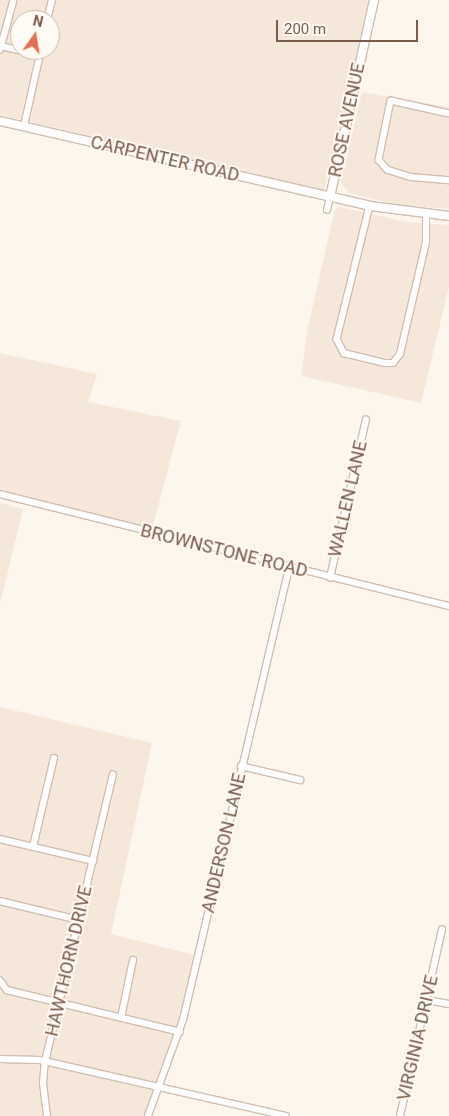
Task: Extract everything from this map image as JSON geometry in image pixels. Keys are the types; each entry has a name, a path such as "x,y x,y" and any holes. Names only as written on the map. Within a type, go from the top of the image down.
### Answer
{"street":[{"name":"ROSE AVENUE","path":"327,210 374,0"},
{"path":"0,48 13,2"},
{"path":"24,126 38,60"},
{"path":"449,114 391,101 379,160 388,170 411,177 449,180"},
{"name":"CARPENTER ROAD","path":"0,121 370,206 449,216"},
{"path":"370,206 337,339 344,353 385,363 394,363 400,354 426,242 426,214"},
{"name":"WALLEN LANE","path":"330,578 366,420"},
{"name":"BROWNSTONE ROAD","path":"0,494 289,568 449,606"},
{"name":"ANDERSON LANE","path":"148,1116 180,1032 289,568"},
{"path":"33,847 54,758"},
{"path":"241,766 300,780"},
{"name":"HAWTHORN DRIVE","path":"47,1116 43,1083 45,1062 113,775"},
{"path":"0,839 92,861"},
{"path":"0,901 79,920"},
{"name":"VIRGINIA DRIVE","path":"400,1116 442,930"},
{"path":"121,1018 133,960"},
{"path":"0,980 7,990 180,1032"},
{"path":"426,1000 449,1004"},
{"path":"0,1059 45,1062 286,1116"}],"shaded area":[{"path":"0,0 370,0 324,190 0,115"},
{"path":"362,92 449,107 449,209 398,205 349,193 341,182"},
{"path":"339,207 407,222 449,225 449,286 421,403 301,376 307,332 335,209"},
{"path":"0,353 97,374 88,402 181,421 150,536 0,489"},
{"path":"0,503 23,509 0,604"},
{"path":"0,707 152,743 111,934 194,955 175,1038 144,1116 0,1116"}]}
